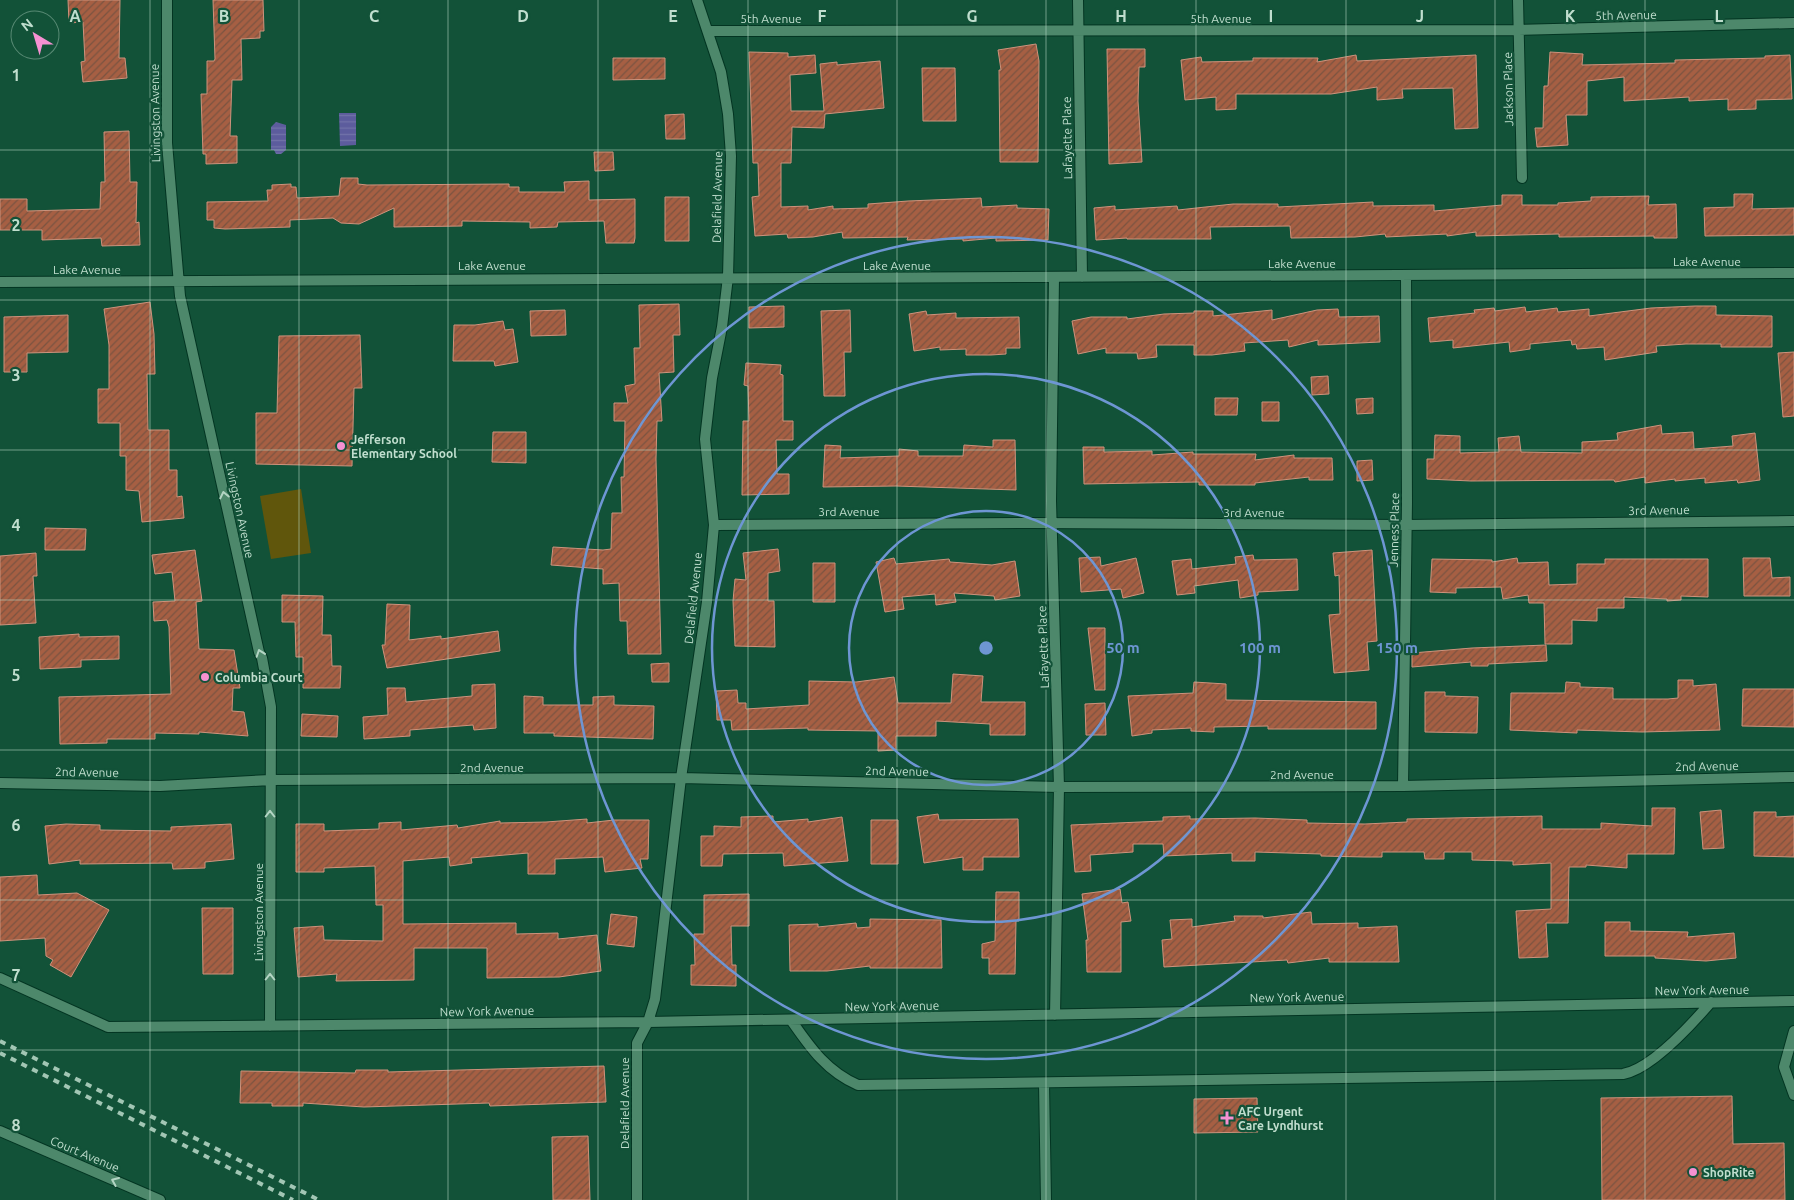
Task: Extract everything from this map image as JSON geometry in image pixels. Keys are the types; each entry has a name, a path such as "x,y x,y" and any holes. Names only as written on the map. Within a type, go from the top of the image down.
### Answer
{"street":[{"name":"Livingston Avenue","path":"167,0 167,143 178,280 271,707 270,1026"},
{"name":"Delafield Avenue","path":"637,1200 637,1043 648,1022 655,999 681,778 707,602 714,525 705,439 712,378 728,277 731,156 728,114 720,72 709,31 697,0"},
{"name":"Lafayette Place","path":"1078,0 1082,277"},
{"name":"Jackson Place","path":"1518,0 1522,178"},
{"name":"5th Avenue","path":"709,31 1519,30 1794,23"},
{"name":"Lake Avenue","path":"0,282 1794,273"},
{"name":"Jenness Place","path":"1404,786 1405,525 1407,502 1406,274"},
{"name":"Lafayette Place","path":"1054,278 1051,524 1059,787 1055,1015"},
{"name":"3rd Avenue","path":"714,525 1405,525 1794,521"},
{"name":"2nd Avenue","path":"0,783 160,786 270,780 681,778 1059,787 1404,786 1794,777"},
{"name":"New York Avenue","path":"0,978 108,1026 791,1020 1794,1001"},
{"path":"791,1020 820,1060 841,1078 858,1086 1623,1074 1635,1072 1683,1032 1711,1002"},
{"path":"1794,1031 1784,1067 1794,1095"},
{"path":"1044,1083 1046,1200"},
{"name":"Court Avenue","path":"0,1131 160,1200"}],"shaded area":[{"path":"339,113 356,113 356,145 340,146"},
{"path":"276,122 286,125 286,150 281,154 276,154 274,150 271,150 271,127"},
{"path":"301,489 311,553 271,559 260,496"}],"building":[{"path":"68,0 120,0 119,58 125,58 127,78 83,82 81,62 85,61 83,22 69,23"},
{"path":"213,0 263,0 264,31 260,31 260,38 241,39 242,80 232,80 230,136 237,136 237,163 206,164 206,154 203,154 201,94 207,94 207,61 214,61 215,59"},
{"path":"1036,44 1039,61 1038,162 1000,162 999,70 1001,70 998,50"},
{"path":"1107,49 1145,49 1145,67 1139,67 1138,101 1142,162 1109,164"},
{"path":"749,52 788,53 788,57 815,55 816,73 790,75 791,111 824,111 820,64 837,62 837,65 880,61 884,108 825,114 824,128 792,127 791,163 781,163 781,207 808,206 808,210 833,206 833,209 868,208 868,204 981,198 982,207 1017,205 1017,208 1049,209 1048,240 996,241 996,238 963,241 963,239 907,240 908,237 843,238 842,232 813,237 788,238 787,234 755,236 752,197 759,196 758,163 753,163"},
{"path":"1550,52 1583,54 1582,65 1675,63 1675,60 1765,58 1765,56 1790,55 1792,99 1756,100 1756,109 1728,110 1728,99 1689,101 1689,97 1624,101 1624,77 1587,81 1587,115 1566,115 1568,145 1537,147 1535,128 1543,128 1544,86 1548,86"},
{"path":"1356,55 1357,61 1476,55 1478,128 1455,129 1453,88 1402,89 1403,98 1377,100 1377,87 1331,94 1236,94 1236,109 1216,110 1216,97 1185,100 1181,60 1201,57 1202,62 1253,61 1253,58 1318,58 1317,62"},
{"path":"613,58 665,58 665,79 613,80"},
{"path":"922,68 955,68 956,121 923,121"},
{"path":"684,114 685,139 666,139 665,115"},
{"path":"129,131 130,182 137,182 136,223 139,222 140,245 102,246 101,238 42,240 42,230 0,230 0,199 27,199 27,211 100,209 101,182 105,182 104,132"},
{"path":"594,152 613,152 614,170 595,171"},
{"path":"341,178 358,178 358,184 367,185 509,184 509,187 519,187 519,192 565,192 564,182 589,181 589,200 635,199 634,243 606,243 604,221 558,222 557,227 530,228 530,222 462,221 462,226 394,227 394,208 359,224 341,223 333,218 290,220 290,227 225,229 214,228 214,220 207,220 207,202 268,201 267,190 272,190 272,185 291,184 291,187 296,187 297,198 339,196"},
{"path":"1734,194 1753,194 1752,209 1794,208 1794,235 1705,236 1704,208 1734,207"},
{"path":"1502,195 1522,195 1522,205 1558,205 1558,203 1591,201 1591,197 1649,196 1648,205 1676,204 1677,238 1654,238 1654,236 1559,237 1559,234 1476,236 1476,232 1447,236 1447,234 1386,237 1385,234 1355,237 1291,238 1290,226 1210,227 1211,239 1127,238 1096,240 1094,208 1115,206 1115,210 1177,206 1178,210 1233,204 1278,204 1278,207 1373,202 1373,206 1434,205 1434,211 1502,205"},
{"path":"665,197 689,197 689,241 665,241"},
{"path":"150,302 154,334 155,374 147,374 148,430 169,430 169,470 177,470 177,497 182,496 184,518 142,522 139,491 126,490 126,456 120,456 120,423 98,423 98,389 109,389 109,345 104,309"},
{"path":"679,304 680,335 673,335 674,372 659,373 662,421 657,421 656,459 661,654 628,654 627,621 620,621 619,583 603,584 603,569 551,565 553,547 611,549 612,513 622,513 621,477 624,477 625,421 614,421 614,403 628,403 625,386 635,384 634,348 640,348 639,305"},
{"path":"784,306 784,327 749,328 749,307"},
{"path":"1716,306 1716,315 1772,316 1772,347 1721,347 1721,344 1656,346 1657,352 1605,360 1604,347 1577,349 1576,344 1572,345 1571,340 1530,344 1530,349 1510,352 1509,342 1453,348 1453,340 1430,342 1428,318 1475,313 1474,310 1494,308 1495,311 1525,307 1526,312 1557,308 1558,312 1589,309 1589,316 1651,308"},
{"path":"1338,309 1339,317 1379,316 1380,342 1318,345 1318,340 1289,347 1288,340 1244,343 1245,351 1212,355 1194,355 1194,345 1156,345 1157,357 1138,359 1137,353 1106,353 1106,348 1078,354 1072,321 1091,317 1127,317 1127,319 1164,314 1194,313 1194,311 1213,311 1213,316 1272,310 1272,320 1317,310"},
{"path":"565,310 566,335 531,336 530,311"},
{"path":"850,310 851,352 844,352 845,396 824,396 821,311"},
{"path":"926,311 927,315 956,313 956,318 1019,317 1020,348 1006,348 1006,354 991,355 966,355 966,349 940,350 940,347 914,351 909,314"},
{"path":"68,315 68,352 27,353 27,372 4,372 4,317"},
{"path":"503,321 505,330 513,329 518,362 495,366 494,361 453,361 454,325 475,325"},
{"path":"360,335 362,388 354,388 352,466 256,464 256,413 277,413 279,336"},
{"path":"1794,352 1794,416 1783,417 1778,353"},
{"path":"746,363 781,365 780,374 783,375 783,421 793,421 793,440 776,440 777,474 789,474 789,494 742,495 743,421 749,421 748,386 744,385"},
{"path":"1328,376 1329,394 1312,395 1311,377"},
{"path":"1215,398 1238,398 1237,415 1215,415"},
{"path":"1373,398 1373,413 1357,414 1356,399"},
{"path":"1262,402 1279,402 1279,421 1262,421"},
{"path":"1661,425 1662,434 1693,432 1694,449 1733,446 1732,436 1755,433 1760,480 1738,483 1737,480 1705,483 1705,478 1645,483 1645,477 1615,482 1614,480 1471,481 1427,479 1427,459 1434,459 1435,435 1460,436 1460,453 1499,452 1498,438 1519,436 1521,452 1582,453 1582,442 1618,440 1617,433"},
{"path":"493,432 526,432 526,463 492,462"},
{"path":"993,440 1015,440 1016,490 896,486 823,487 825,445 841,446 840,458 899,456 899,449 918,451 918,456 963,456 964,445 993,447"},
{"path":"1083,447 1104,447 1104,452 1152,451 1152,455 1193,452 1193,454 1256,454 1255,460 1294,455 1294,458 1332,458 1333,480 1309,480 1309,477 1255,483 1255,485 1199,485 1199,482 1084,484"},
{"path":"1372,460 1373,480 1357,481 1357,461"},
{"path":"45,528 86,529 85,550 45,550"},
{"path":"778,549 780,571 768,573 768,601 774,601 775,647 735,646 733,601 735,579 746,580 743,553"},
{"path":"195,550 202,601 196,602 199,649 234,650 240,688 233,688 232,711 244,712 248,736 199,732 199,734 155,733 155,739 107,739 107,743 60,744 59,697 171,694 169,627 167,620 154,621 153,602 175,601 172,572 155,574 152,555"},
{"path":"1372,550 1377,641 1367,642 1369,670 1334,673 1329,615 1340,614 1339,575 1335,576 1333,553"},
{"path":"36,553 37,576 33,576 36,623 0,625 0,556"},
{"path":"1253,555 1254,560 1297,559 1298,590 1258,592 1258,595 1240,598 1238,580 1194,586 1195,593 1177,595 1172,561 1191,559 1192,569 1236,564 1235,557"},
{"path":"1100,557 1101,566 1136,558 1144,593 1123,598 1121,589 1081,592 1079,558"},
{"path":"894,558 896,564 949,559 950,562 992,565 1015,561 1020,596 995,600 994,596 954,593 956,602 936,605 935,594 902,597 904,609 885,612 876,562"},
{"path":"1517,558 1518,563 1548,562 1549,585 1577,584 1577,564 1605,564 1605,559 1708,559 1708,597 1681,596 1681,600 1667,601 1667,599 1624,597 1624,608 1597,608 1597,621 1572,620 1572,644 1545,644 1544,603 1529,603 1528,595 1503,599 1501,587 1456,588 1456,593 1430,592 1432,559 1492,560 1492,562"},
{"path":"1743,558 1770,558 1772,578 1790,577 1790,596 1744,596"},
{"path":"813,563 835,563 835,602 813,602"},
{"path":"282,595 323,596 322,635 331,635 332,666 341,666 340,688 303,688 303,657 296,657 295,622 282,622"},
{"path":"387,604 410,605 409,640 441,636 441,639 498,631 500,651 387,668 382,645 385,645"},
{"path":"1088,628 1105,628 1105,690 1095,690"},
{"path":"79,634 79,637 119,636 119,659 81,660 81,667 40,669 39,637"},
{"path":"1546,645 1547,661 1488,664 1488,666 1471,666 1471,662 1412,667 1412,653"},
{"path":"669,663 669,682 652,682 651,664"},
{"path":"953,674 983,676 981,702 1025,702 1025,735 990,735 990,724 936,721 936,736 896,736 896,750 878,751 878,731 808,730 808,728 732,730 731,720 717,720 716,691 737,690 738,703 746,703 746,709 809,705 809,681 856,682 894,677 898,703 951,703"},
{"path":"1678,680 1693,680 1693,686 1716,684 1720,730 1642,732 1577,730 1577,733 1510,730 1511,693 1565,693 1566,682 1580,683 1580,687 1613,688 1613,699 1668,699 1678,698"},
{"path":"1194,682 1226,684 1226,700 1376,702 1376,729 1268,729 1268,726 1214,727 1214,732 1191,731 1191,728 1152,730 1152,733 1132,736 1128,696 1193,693"},
{"path":"495,684 496,728 474,730 473,725 410,730 410,736 364,739 363,717 388,715 387,688 405,688 406,702 472,696 472,685"},
{"path":"1743,689 1794,689 1794,727 1742,726"},
{"path":"1425,692 1445,692 1445,696 1478,697 1477,733 1425,732"},
{"path":"524,696 543,697 543,705 593,705 593,697 614,696 614,705 654,706 653,739 554,736 554,733 524,733"},
{"path":"1105,703 1106,735 1086,735 1085,704"},
{"path":"302,714 338,716 337,737 301,736"},
{"path":"1652,808 1675,808 1674,854 1627,854 1627,868 1586,865 1586,867 1569,867 1568,923 1546,923 1548,957 1519,958 1516,911 1551,909 1551,863 1513,865 1513,861 1472,860 1472,852 1444,852 1444,859 1425,859 1424,852 1382,852 1382,857 1365,857 1255,852 1255,861 1232,861 1232,853 1164,856 1163,844 1133,844 1133,852 1090,855 1091,871 1075,872 1071,825 1163,821 1163,817 1190,816 1190,819 1255,818 1307,820 1307,823 1365,824 1407,822 1407,819 1542,816 1542,829 1601,829 1601,823 1652,826"},
{"path":"1721,810 1724,848 1703,849 1700,812"},
{"path":"1754,812 1776,812 1776,817 1794,816 1794,857 1754,856"},
{"path":"938,814 939,820 1018,819 1019,857 983,857 983,870 963,870 963,857 924,863 917,817"},
{"path":"773,816 773,822 808,819 808,822 842,817 848,861 784,866 783,853 723,854 722,866 701,866 701,836 714,836 714,826 741,827 741,817"},
{"path":"587,819 587,823 614,820 649,820 648,859 640,859 642,868 605,872 603,857 555,859 555,874 528,874 528,853 471,858 472,863 450,866 449,857 403,861 403,924 516,923 516,934 558,933 558,939 597,935 601,971 559,977 487,978 487,948 414,948 414,980 336,981 337,974 298,977 294,928 323,926 324,940 383,941 383,905 376,905 375,866 324,868 324,872 296,872 296,824 324,824 324,831 379,829 379,823 401,822 401,830 457,825 458,828 500,821 500,823 546,822"},
{"path":"871,820 898,820 898,864 871,864"},
{"path":"66,824 100,825 100,830 171,831 171,827 231,824 234,859 205,862 205,868 173,869 172,863 80,864 80,860 49,864 45,826"},
{"path":"37,875 38,895 77,893 109,910 71,977 50,965 53,960 46,956 45,938 0,941 0,877"},
{"path":"1120,889 1122,903 1128,902 1131,921 1121,922 1121,972 1087,972 1086,940 1088,940 1082,894"},
{"path":"996,892 1019,892 1019,921 1016,921 1015,974 989,974 989,958 982,958 982,944 995,941"},
{"path":"749,894 749,926 731,926 732,965 736,965 736,986 691,985 691,965 695,965 694,934 704,934 704,895"},
{"path":"202,908 233,908 233,974 203,974"},
{"path":"1311,912 1312,924 1358,923 1358,928 1397,926 1399,962 1329,962 1329,958 1288,963 1287,960 1164,967 1162,940 1172,939 1170,920 1192,919 1192,927 1235,921 1234,916 1263,916 1263,918"},
{"path":"611,914 637,917 634,947 607,944"},
{"path":"870,919 941,920 942,968 870,968 870,966 827,971 790,971 789,925 818,924 818,927 856,923 857,928 870,927"},
{"path":"1605,922 1630,922 1630,931 1688,932 1687,937 1734,933 1736,958 1706,961 1655,958 1655,956 1605,956"},
{"path":"604,1066 606,1102 490,1106 489,1103 364,1107 303,1103 303,1106 272,1106 272,1103 240,1103 241,1071 355,1073 356,1070 388,1070 388,1072"},
{"name":"ShopRite","path":"1732,1096 1733,1144 1784,1143 1785,1200 1602,1200 1601,1098"},
{"path":"1257,1098 1258,1132 1194,1133 1194,1099"},
{"path":"588,1136 590,1200 553,1200 552,1137"}],"railway":[{"path":"0,1041 319,1200"},
{"path":"0,1053 293,1200"}],"place":[{"name":"Jefferson Elementary School","path":"341,446"},
{"name":"Columbia Court","path":"205,677"},
{"name":"AFC Urgent Care Lyndhurst","path":"1227,1118"},
{"name":"ShopRite","path":"1693,1172"}]}
